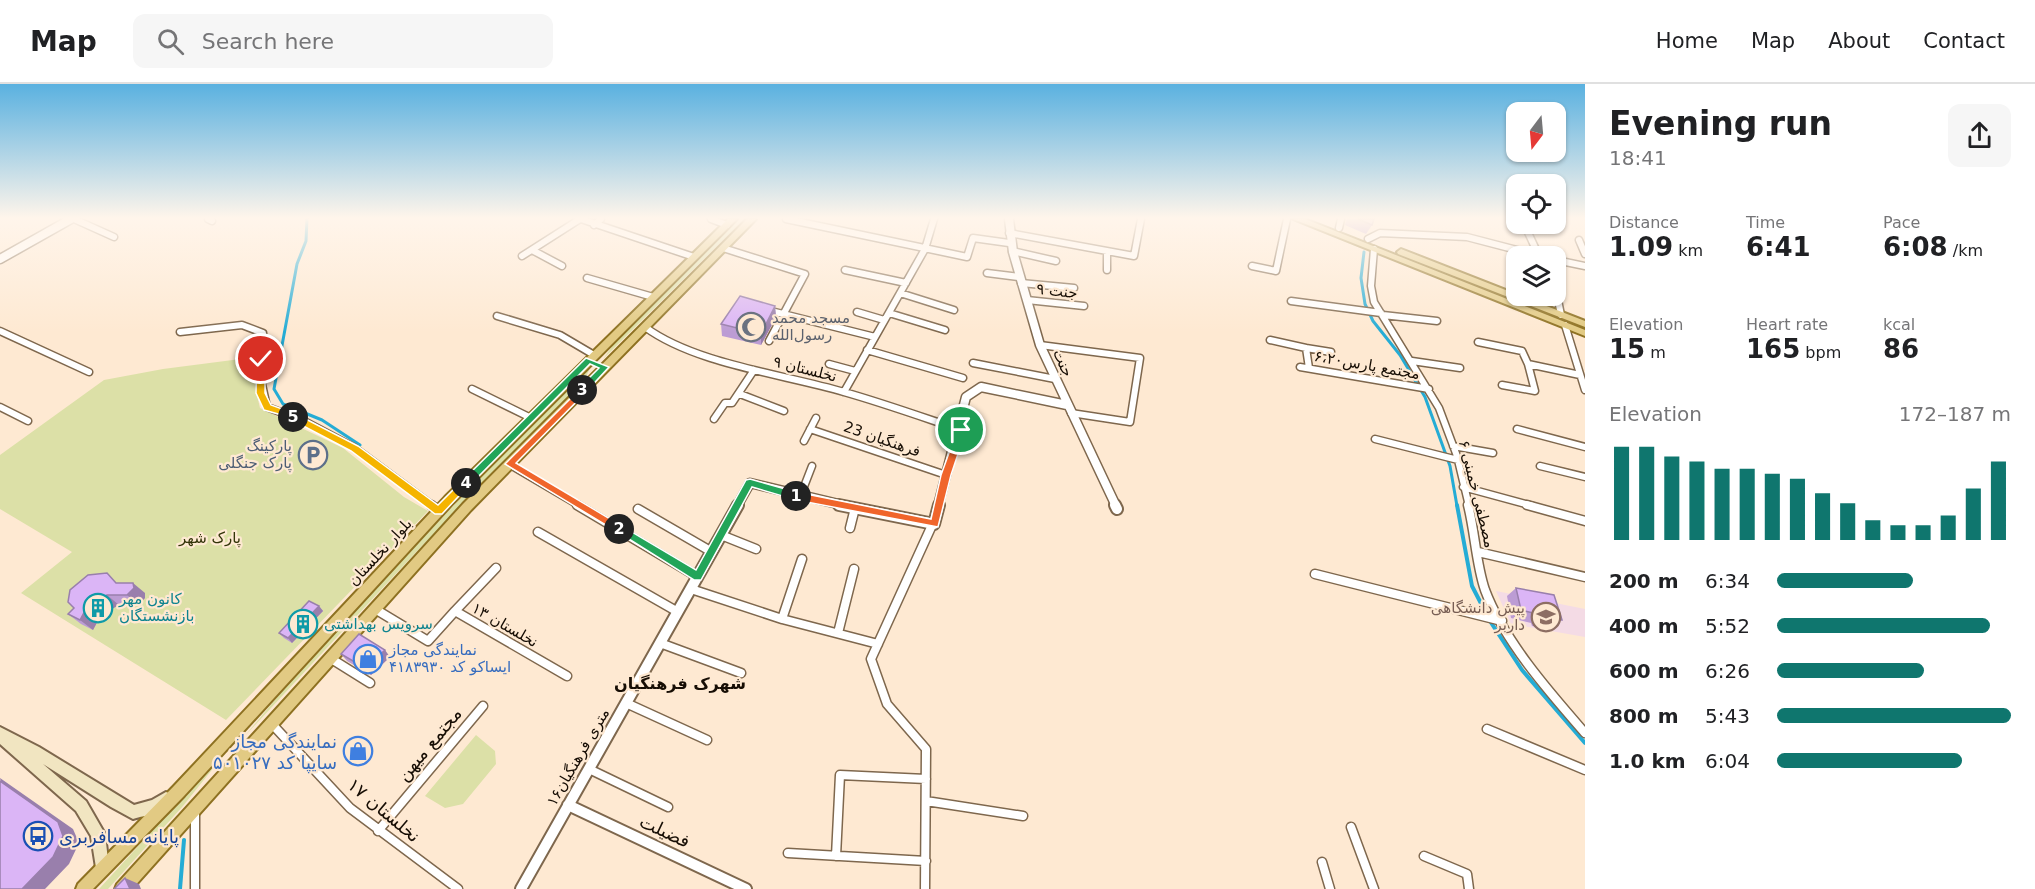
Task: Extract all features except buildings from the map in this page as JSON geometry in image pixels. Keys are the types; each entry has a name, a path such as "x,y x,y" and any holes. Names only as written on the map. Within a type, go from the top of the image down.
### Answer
{"main road":[{"name":"بلوار نخلستان","path":"83,889 179,791 439,511 693,257"},
{"path":"122,889 509,464 715,257"},
{"path":"1396,257 1585,324"},
{"path":"1408,257 1585,333"},
{"path":"591,358 605,367"},
{"path":"0,734 40,752 89,788 133,812 155,806 179,791"},
{"path":"0,734 81,806 98,834 102,869"}],"street":[{"path":"544,257 562,266"},
{"path":"750,257 805,274 785,316 769,341"},
{"path":"844,393 921,257"},
{"name":"جنت","path":"1013,257 1040,345 1117,509"},
{"path":"1041,257 1056,261"},
{"path":"1107,257 1107,270"},
{"path":"1252,266 1276,271 1279,257"},
{"name":"مصطفی خمینی ۶","path":"1373,257 1371,286 1374,302 1429,389 1458,460 1485,590 1502,621 1554,697 1585,733"},
{"path":"1566,262 1585,266"},
{"path":"845,270 906,283"},
{"path":"987,273 1074,288"},
{"path":"587,278 653,297"},
{"path":"900,293 954,310"},
{"name":"جنت ۹","path":"1027,300 1084,306"},
{"path":"1291,301 1437,321"},
{"path":"1559,306 1561,315"},
{"path":"757,308 875,337"},
{"path":"857,312 884,320"},
{"path":"889,313 945,330"},
{"path":"497,316 558,333 580,343 591,358"},
{"path":"180,332 242,325 263,333 259,373 261,393 267,407 304,421 355,448 439,511"},
{"path":"1565,325 1585,390"},
{"name":"نخلستان ۹","path":"645,327 656,335 685,347 754,370 844,393 961,430"},
{"path":"0,331 89,372"},
{"path":"1270,340 1331,352"},
{"path":"1478,342 1522,351 1535,391 1502,385"},
{"path":"925,889 926,749 886,704 871,659 933,523 961,430 966,397 981,387 1130,422 1140,358 1040,345"},
{"path":"1306,348 1309,368"},
{"path":"867,350 963,378"},
{"path":"1412,361 1460,368"},
{"path":"973,363 1055,379"},
{"path":"829,364 855,371"},
{"path":"1528,364 1580,375"},
{"name":"۶،مجتمع پارس۲۰","path":"1300,367 1429,389"},
{"path":"714,418 725,403 732,403 740,394 754,370"},
{"path":"472,389 531,418"},
{"path":"740,394 784,411"},
{"path":"0,406 28,421"},
{"path":"804,441 816,418"},
{"name":"فرهنگیان 23","path":"810,429 946,475"},
{"path":"1517,429 1585,447"},
{"path":"1375,439 1458,460"},
{"path":"1453,446 1493,453"},
{"path":"509,464 698,577"},
{"path":"812,466 800,497 933,523"},
{"path":"1540,466 1585,477"},
{"name":"۱۶متری فرهنگیان","path":"521,889 750,483 800,497"},
{"path":"1463,487 1585,520"},
{"path":"638,508 712,552"},
{"path":"850,528 855,508"},
{"path":"538,532 678,612"},
{"path":"721,535 756,549"},
{"path":"1478,552 1585,577"},
{"path":"782,619 802,558"},
{"path":"455,611 496,568"},
{"path":"838,633 854,569"},
{"path":"1315,574 1502,621"},
{"path":"691,589 782,619 878,644"},
{"name":"نخلستان ۱۳","path":"375,609 428,641 455,611 567,676"},
{"path":"660,643 741,673"},
{"path":"330,658 370,682"},
{"path":"626,703 707,740"},
{"name":"مجتمع میهن","path":"378,831 483,706"},
{"name":"نخلستان ۱۷","path":"271,723 350,808 458,889"},
{"path":"1487,729 1585,770"},
{"path":"589,769 668,807"},
{"path":"836,856 840,775 926,779"},
{"path":"926,801 1023,816"},
{"name":"فضیلت","path":"568,806 746,889"},
{"path":"195,808 195,889"},
{"path":"1351,827 1374,889"},
{"path":"788,853 926,861"},
{"path":"1424,856 1467,874 1469,889"},
{"path":"1322,862 1330,889"}],"shaded area":[{"name":"پیش دانشگاهی داربر","path":"1496,591 1585,609 1585,637 1511,624"}],"green space":[{"path":"702,257 706,257 603,359 614,344"},
{"name":"پارک شهر","path":"256,357 256,391 260,408 343,448 404,497 428,511 226,720 21,593 72,552 0,509 0,455 104,380 163,369"},
{"path":"591,366 583,383 419,549 244,737 309,659 506,450"},
{"path":"476,735 495,751 496,764 463,804 445,808 425,796"},
{"path":"217,760 219,761 183,806 108,889 99,889"}],"waterway":[{"path":"300,257 274,389 283,404 322,420 360,445"},
{"path":"1363,257 1361,278 1365,304 1373,321 1400,355 1425,397 1450,466 1457,506"},
{"path":"1457,505 1472,586 1487,615"},
{"path":"1490,621 1522,670 1585,743"},
{"path":"180,889 184,840"}],"place":[{"name":"مسجد محمد رسول‌الله","path":"751,327"},
{"name":"پارکینگ پارک جنگلی","path":"313,455"},
{"name":"کانون مهر بازنشستگان","path":"98,608"},
{"name":"پیش دانشگاهی داربر","path":"1546,617"},
{"name":"سرویس بهداشتی","path":"303,624"},
{"name":"نمایندگی مجاز ایساکو کد ۴۱۸۳۹۳۰","path":"368,659"},
{"name":"نمایندگی مجاز سایپا کد ۵۰۱۰۲۷","path":"358,751"},
{"name":"پایانه مسافربری","path":"38,836"}],"district":[{"name":"شهرک فرهنگیان","path":"680,683"}],"route":[{"path":"261,359 259,373 261,393 267,407 304,421 355,448 439,511 589,360 605,367 509,464 698,577 750,483 800,497 934,524 946,475 961,430"}]}
